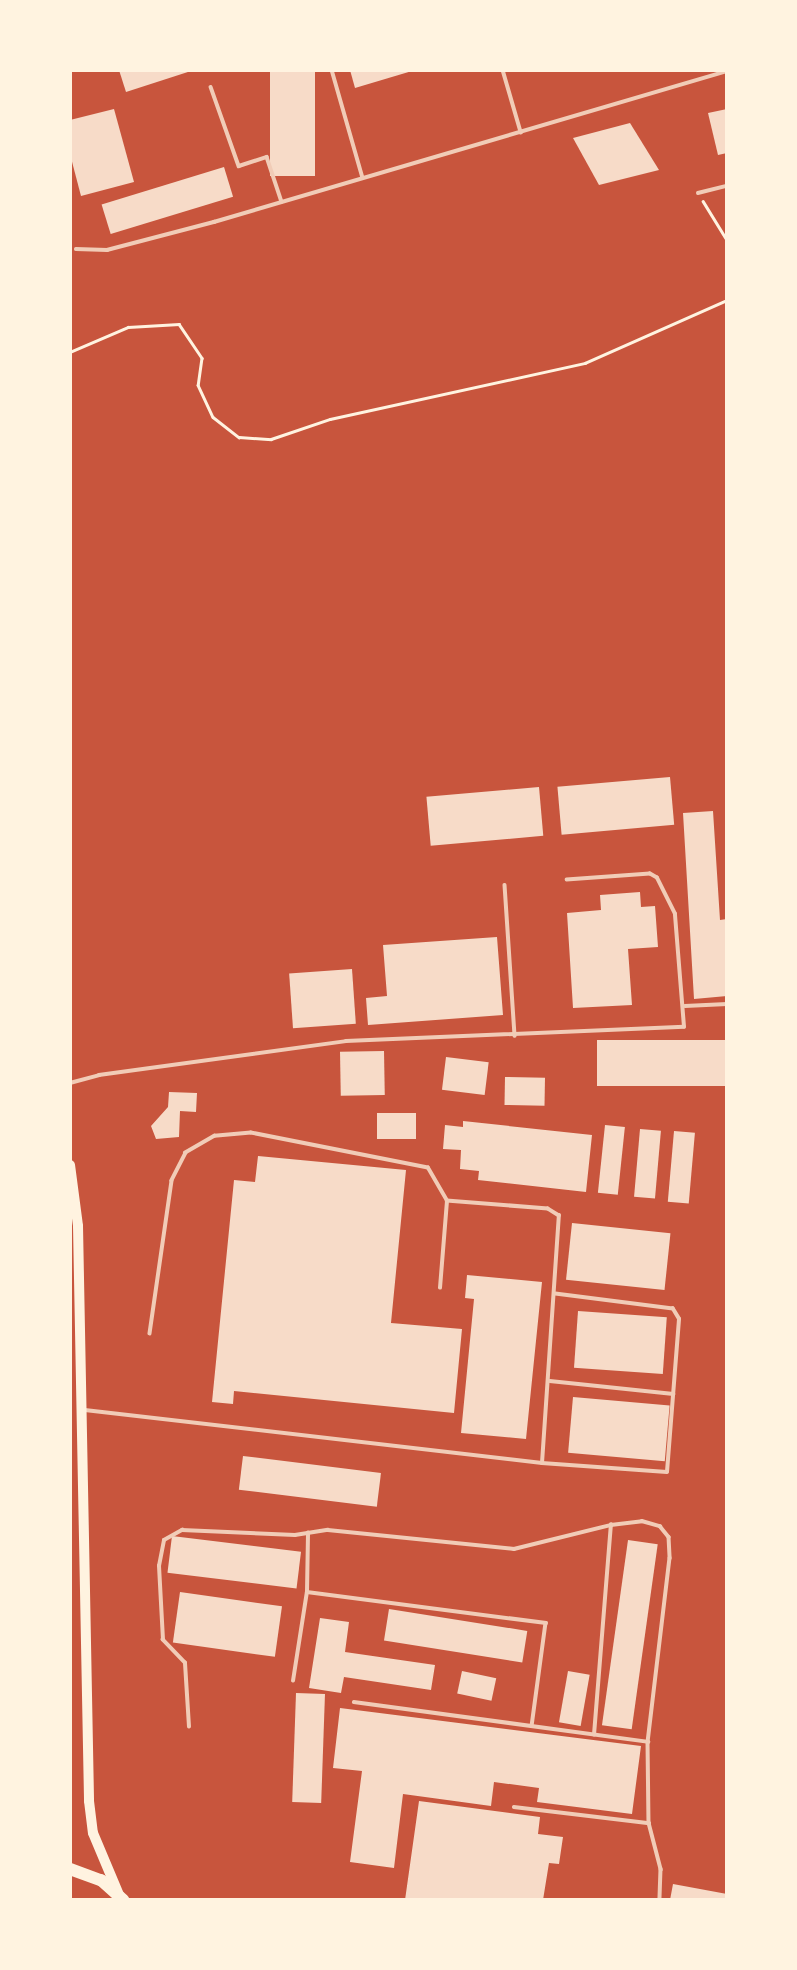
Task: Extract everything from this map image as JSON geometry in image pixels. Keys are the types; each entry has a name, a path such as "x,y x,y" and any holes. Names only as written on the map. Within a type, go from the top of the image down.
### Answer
{"main road":[{"path":"70,1165 78,1226 89,1801 93,1833 121,1897"},
{"path":"70,1388 77,1392 82,1409"},
{"path":"70,1869 101,1880 121,1897"}],"lane":[{"path":"332,70 363,178"},
{"path":"503,70 521,132"},
{"path":"76,249 107,250 282,202 727,71"},
{"path":"211,87 239,166 267,157 282,202"},
{"path":"698,193 727,186"},
{"path":"70,1083 99,1075 346,1041 677,1030 687,1022 675,914 654,875 567,880"},
{"path":"505,886 515,1036"},
{"path":"685,1006 727,1004"},
{"path":"150,1333 172,1181 186,1153 215,1136 251,1133 428,1168 447,1201 440,1288"},
{"path":"447,1201 548,1209 559,1216 556,1294 542,1463"},
{"path":"82,1409 542,1463 667,1472 679,1319 673,1309 556,1294"},
{"path":"549,1381 673,1394"},
{"path":"189,1727 185,1663 163,1640 159,1566 164,1540 182,1530 308,1533 328,1530 514,1549 611,1525 642,1521 660,1526 669,1537 648,1742 649,1823 662,1869 660,1900"},
{"path":"594,1735 611,1525"},
{"path":"293,1681 307,1592 308,1533"},
{"path":"307,1592 546,1623 532,1726"},
{"path":"354,1702 648,1742"},
{"path":"514,1807 649,1823"}],"path":[{"path":"698,193 727,240"},
{"path":"70,352 128,327 179,324 202,358 198,385 212,417 239,437 271,439 330,419 585,363 727,300"}],"building":[{"path":"119,70 191,70 191,71 126,92"},
{"path":"270,70 315,70 315,176 270,176"},
{"path":"350,70 412,70 412,71 355,88"},
{"path":"114,109 134,182 81,196 70,154 70,120"},
{"path":"727,109 727,153 718,155 708,113"},
{"path":"630,123 659,170 599,185 573,138"},
{"path":"224,167 233,197 111,234 102,204"},
{"path":"670,777 674,825 562,835 557,787"},
{"path":"539,787 543,836 431,846 426,797"},
{"path":"713,811 720,920 727,919 727,996 694,999 683,813"},
{"path":"640,892 641,907 655,906 658,947 628,949 632,1005 573,1008 567,913 601,910 600,895"},
{"path":"497,937 503,1015 368,1025 366,998 387,996 383,945"},
{"path":"352,969 356,1024 293,1028 289,973"},
{"path":"597,1040 727,1040 727,1086 597,1086"},
{"path":"384,1051 385,1095 341,1096 340,1052"},
{"path":"446,1057 489,1062 485,1095 442,1090"},
{"path":"505,1077 545,1078 545,1106 505,1105"},
{"path":"169,1092 197,1093 196,1112 180,1111 179,1137 156,1139 151,1126 168,1107"},
{"path":"377,1113 416,1113 416,1139 377,1139"},
{"path":"463,1121 592,1135 586,1192 478,1180 479,1171 460,1169 461,1150 443,1149 445,1125 463,1127"},
{"path":"605,1125 625,1127 618,1195 598,1193"},
{"path":"640,1129 661,1131 655,1199 634,1197"},
{"path":"674,1131 695,1133 689,1204 668,1202"},
{"path":"258,1156 406,1170 391,1323 462,1329 454,1413 234,1391 233,1404 212,1402 234,1180 255,1182"},
{"path":"572,1223 670,1233 664,1290 566,1280"},
{"path":"467,1275 542,1282 526,1439 461,1433 474,1299 465,1298"},
{"path":"578,1311 667,1317 663,1374 574,1368"},
{"path":"573,1397 670,1405 665,1461 568,1453"},
{"path":"243,1456 381,1473 377,1507 239,1490"},
{"path":"172,1536 301,1552 297,1589 167,1573"},
{"path":"628,1540 658,1544 632,1729 602,1725"},
{"path":"180,1592 282,1606 275,1657 173,1643"},
{"path":"389,1609 527,1631 522,1663 384,1641"},
{"path":"320,1618 349,1622 345,1652 435,1665 431,1690 344,1677 341,1693 309,1688"},
{"path":"462,1671 496,1678 491,1701 457,1693"},
{"path":"568,1671 590,1675 581,1726 559,1722"},
{"path":"296,1693 325,1694 321,1803 292,1802"},
{"path":"340,1708 641,1746 632,1814 537,1802 539,1788 494,1782 491,1806 403,1794 394,1868 350,1862 362,1771 333,1768"},
{"path":"419,1801 540,1817 538,1834 563,1837 559,1864 549,1863 543,1900 405,1900"},
{"path":"673,1884 727,1894 727,1900 670,1900"}]}
